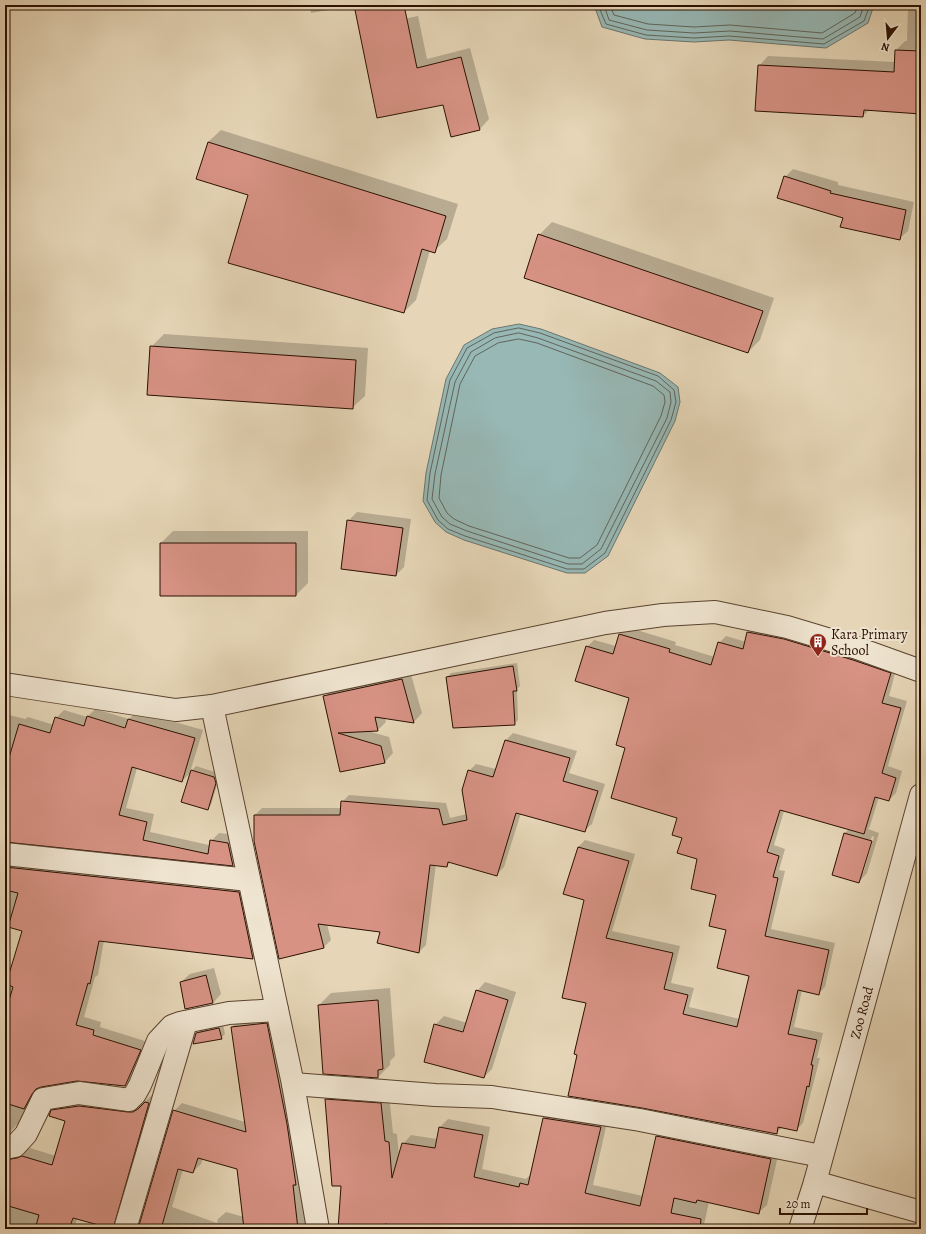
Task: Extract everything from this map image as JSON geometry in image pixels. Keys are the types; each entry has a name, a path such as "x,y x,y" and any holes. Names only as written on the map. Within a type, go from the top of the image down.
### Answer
{"street":[{"path":"5,684 176,710 212,706 605,623 715,612 787,627 857,648 921,671"},
{"path":"212,706 293,1084 318,1229"},
{"name":"Zoo Road","path":"800,1229 815,1182 921,795"},
{"path":"5,854 249,880"},
{"path":"5,1148 15,1146 26,1134 43,1099 79,1093 129,1100 135,1094 140,1085 158,1040 172,1026 229,1013 277,1010"},
{"path":"125,1229 186,1022"},
{"path":"293,1084 436,1095 492,1097 640,1120 821,1156"},
{"path":"815,1182 921,1212"}],"water":[{"path":"594,5 874,5 868,23 826,48 729,40 694,42 645,39 602,27"},
{"path":"519,324 541,329 660,373 678,387 680,402 675,421 608,556 585,573 567,573 464,540 446,532 435,522 423,501 426,473 446,379 464,345 492,329"}],"building":[{"path":"354,5 404,5 417,68 461,57 480,130 451,137 443,105 377,118"},
{"path":"895,50 921,51 921,114 864,110 863,117 755,111 758,65 894,72"},
{"path":"208,142 446,216 435,253 422,249 404,313 228,263 248,195 196,179"},
{"path":"784,176 831,191 830,193 906,210 900,240 840,227 843,218 777,198"},
{"path":"538,234 763,311 748,353 524,278"},
{"path":"150,346 356,360 353,409 147,395"},
{"path":"347,520 403,528 396,576 341,569"},
{"path":"160,543 296,543 296,596 160,596"},
{"path":"747,632 784,639 891,673 882,703 901,708 882,773 896,778 889,801 875,797 864,834 780,810 767,852 779,856 773,877 778,878 765,936 829,950 819,995 798,990 788,1034 817,1040 811,1065 813,1065 809,1087 807,1086 797,1131 778,1127 777,1134 642,1108 568,1096 577,1055 574,1054 586,1003 562,998 584,900 563,894 578,847 629,861 606,938 673,953 664,989 688,995 683,1014 737,1027 749,976 717,968 726,930 709,926 716,895 691,889 697,859 677,853 682,838 672,835 677,818 611,798 625,748 616,745 629,698 575,681 586,646 613,654 619,634 670,649 669,652 711,665 718,642 743,649"},
{"path":"513,666 517,691 513,691 515,725 453,728 446,677"},
{"path":"402,679 414,723 375,717 378,731 338,733 381,746 385,763 340,772 323,696"},
{"path":"87,716 125,728 128,719 195,738 182,782 132,767 119,815 147,822 143,840 208,854 210,840 228,843 233,866 5,842 5,771 19,724 50,733 55,717 84,726"},
{"path":"505,740 570,758 563,781 598,791 585,832 516,813 497,876 448,862 447,867 430,865 419,953 377,943 380,932 318,924 324,948 279,959 254,841 254,815 340,815 341,801 439,809 443,825 467,820 462,790 468,770 493,777"},
{"path":"191,770 214,777 216,783 208,810 181,802"},
{"path":"844,833 872,841 859,883 832,875"},
{"path":"5,867 239,892 253,959 99,941 90,984 88,983 76,1025 94,1030 93,1035 141,1050 125,1086 77,1081 36,1089 24,1109 5,1103 5,1014 13,987 6,984 22,931 8,927 18,893 5,890"},
{"path":"206,975 213,1003 185,1009 180,982"},
{"path":"476,990 508,1000 484,1078 424,1062 434,1024 463,1032"},
{"path":"378,1000 383,1069 378,1070 378,1078 323,1074 318,1005"},
{"path":"267,1023 287,1124 296,1185 293,1185 298,1229 244,1229 237,1169 198,1158 193,1173 178,1169 161,1229 138,1229 173,1110 246,1132 231,1027"},
{"path":"219,1028 222,1039 193,1044 196,1033"},
{"path":"325,1099 381,1103 385,1141 389,1142 392,1178 402,1143 435,1148 439,1127 483,1135 474,1177 519,1187 520,1183 528,1185 543,1118 601,1127 585,1193 640,1206 656,1136 771,1159 759,1214 697,1200 696,1203 674,1198 671,1213 701,1219 700,1229 412,1229 385,1224 384,1229 338,1229 341,1186 332,1186"},
{"path":"145,1102 149,1103 113,1229 73,1218 69,1229 35,1229 39,1215 5,1205 5,1160 22,1156 52,1165 65,1121 49,1116 51,1110 79,1106 133,1112"}],"place":[{"name":"Kara Primary School","path":"818,657"}]}
